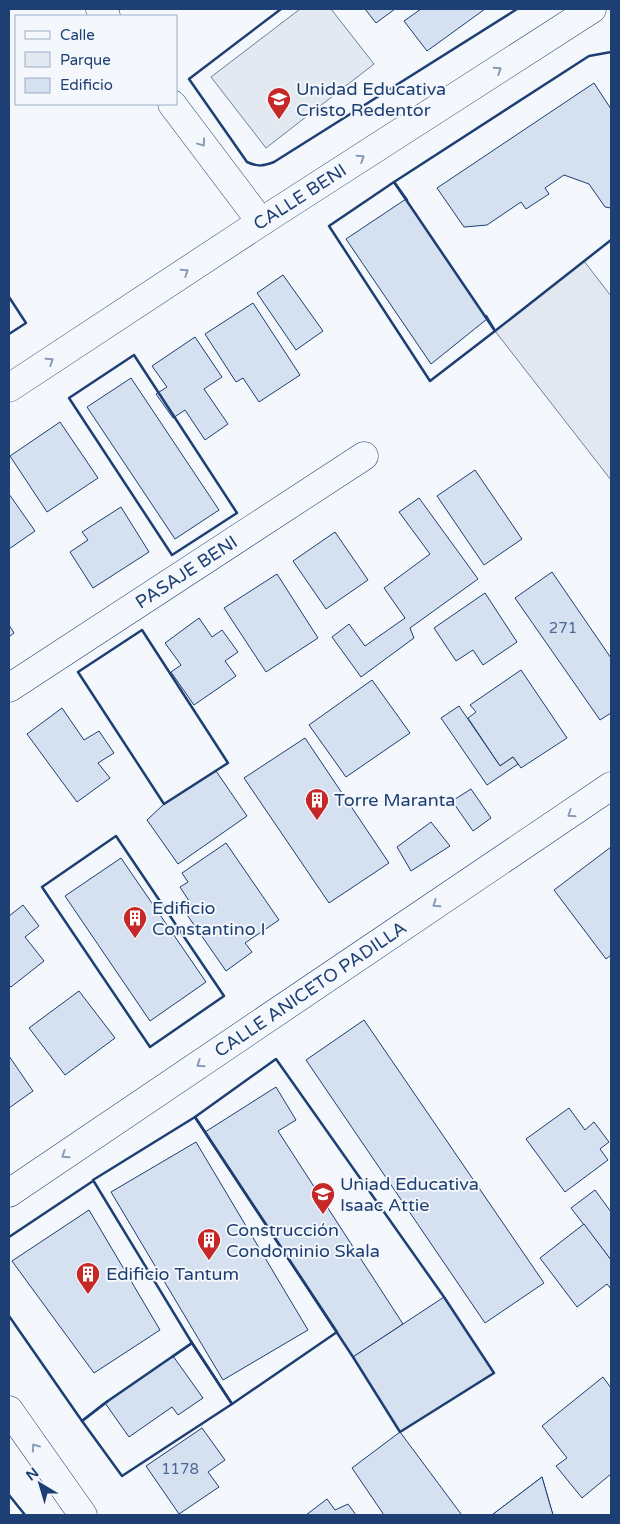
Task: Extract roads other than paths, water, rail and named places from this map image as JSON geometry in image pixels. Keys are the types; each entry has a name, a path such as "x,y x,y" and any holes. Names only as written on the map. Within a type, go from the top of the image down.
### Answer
{"main road":[{"name":"CALLE BENI","path":"9,388 261,222 592,9"},
{"path":"173,105 261,222"},
{"name":"PASAJE BENI","path":"9,688 364,456"},
{"name":"CALLE ANICETO PADILLA","path":"9,1193 611,786"},
{"path":"9,1410 84,1515"}],"place":[{"name":"Unidad Educativa Cristo Redentor","path":"279,120"},
{"name":"Torre Maranta","path":"317,821"},
{"name":"Edificio Constantino I","path":"135,939"},
{"name":"Uniad Educativa Isaac Attie","path":"323,1215"},
{"name":"Construcción Condominio Skala","path":"209,1261"},
{"name":"Edificio Tantum","path":"88,1295"}]}
